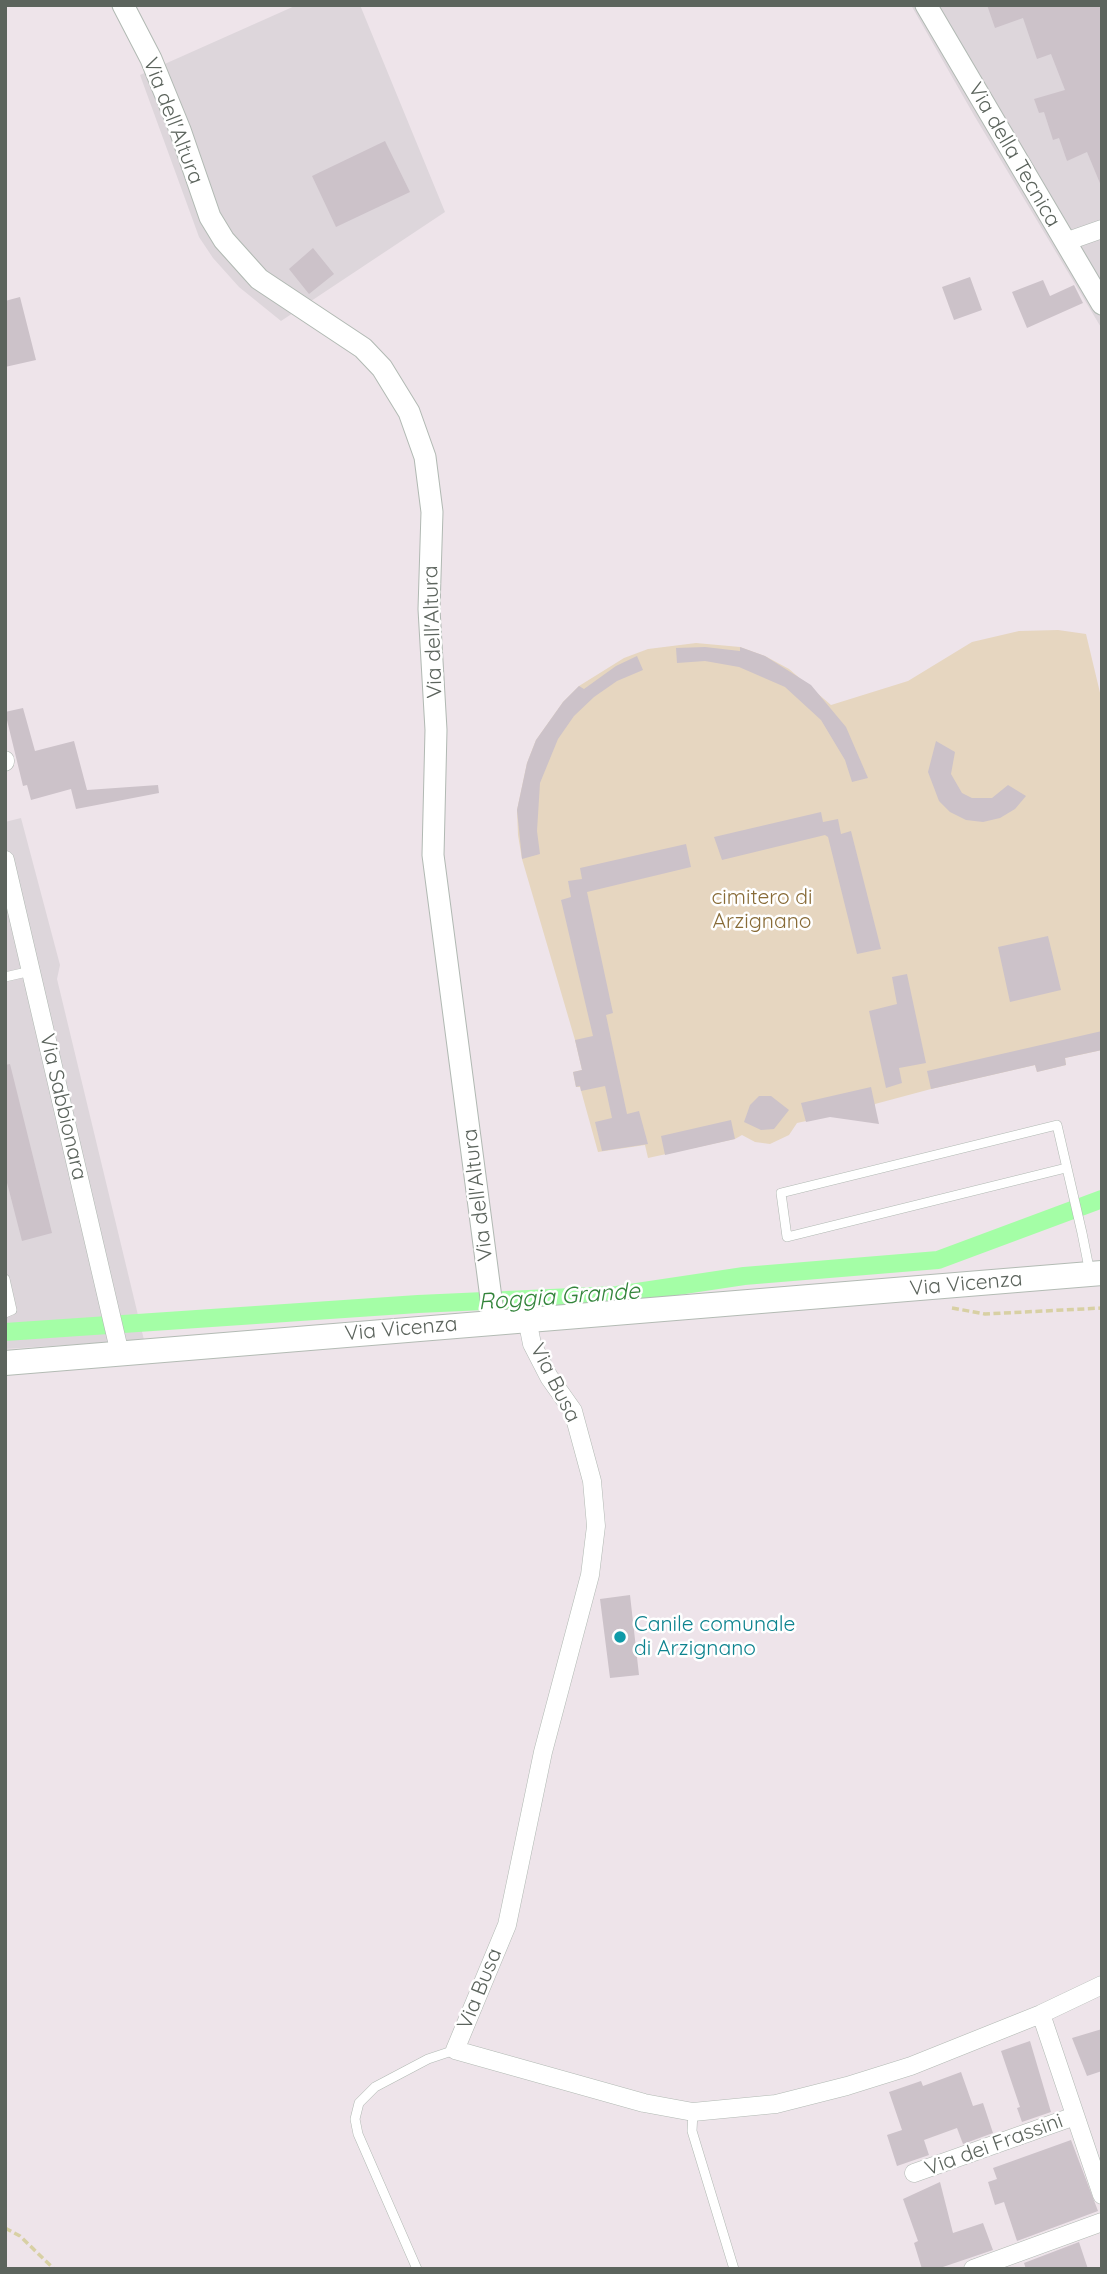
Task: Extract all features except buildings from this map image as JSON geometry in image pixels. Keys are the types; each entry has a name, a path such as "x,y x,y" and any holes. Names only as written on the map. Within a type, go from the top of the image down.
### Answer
{"main road":[{"name":"Via Vicenza","path":"5,1363 494,1321 1098,1275"}],"street":[{"name":"Via dell'Altura","path":"123,5 165,94 210,217 224,240 259,279 363,348 382,368 409,412 425,457 432,512 429,608 436,730 433,855 494,1321"},
{"name":"Via della Tecnica","path":"926,5 1102,304"},
{"path":"1065,242 1102,229"},
{"name":"Via Sabbionara","path":"5,860 120,1353"},
{"name":"Via Busa","path":"527,1319 533,1344 549,1377 573,1411 592,1480 596,1526 590,1575 543,1752 507,1925 455,2050 644,2104 693,2112 776,2104 911,2066 1041,2014 1102,1985"},
{"path":"1041,2014 1102,2195"},
{"name":"Via dei Frassini","path":"914,2174 1074,2116"},
{"path":"973,2269 1102,2222"}],"lane":[{"path":"5,977 31,971"},
{"path":"1066,1168 787,1237 781,1193 1057,1125 1078,1217 1098,1275"},
{"path":"5,1279 12,1311 5,1313"},
{"path":"417,2269 358,2134 355,2119 359,2103 375,2087 428,2059 455,2050"},
{"path":"693,2112 692,2131 734,2269"}],"path":[{"path":"952,1308 985,1314 1102,1308"},
{"path":"5,2228 20,2236 54,2269"}],"shaded area":[{"path":"297,5 360,5 445,212 281,321 239,287 213,258 199,237 140,75"},
{"path":"911,5 1102,5 1102,329 975,117"},
{"path":"21,818 60,965 57,979 144,1340 5,1349 5,822"}],"green space":[{"name":"cimitero di Arzignano","path":"1058,630 1086,634 1102,701 1102,1050 1065,1058 1066,1065 1037,1072 1035,1065 797,1123 789,1135 770,1144 755,1142 742,1135 735,1139 648,1158 645,1145 598,1152 580,1087 576,1087 573,1072 582,1070 522,859 518,835 517,810 527,763 536,740 563,702 579,686 624,658 648,649 696,643 740,647 765,656 789,669 831,705 908,681 972,642 1019,631"}],"waterway":[{"name":"Roggia Grande","path":"5,1332 418,1304 617,1295 744,1276 938,1260 1102,1199"}],"place":[{"name":"Canile comunale di Arzignano","path":"620,1637"}]}
